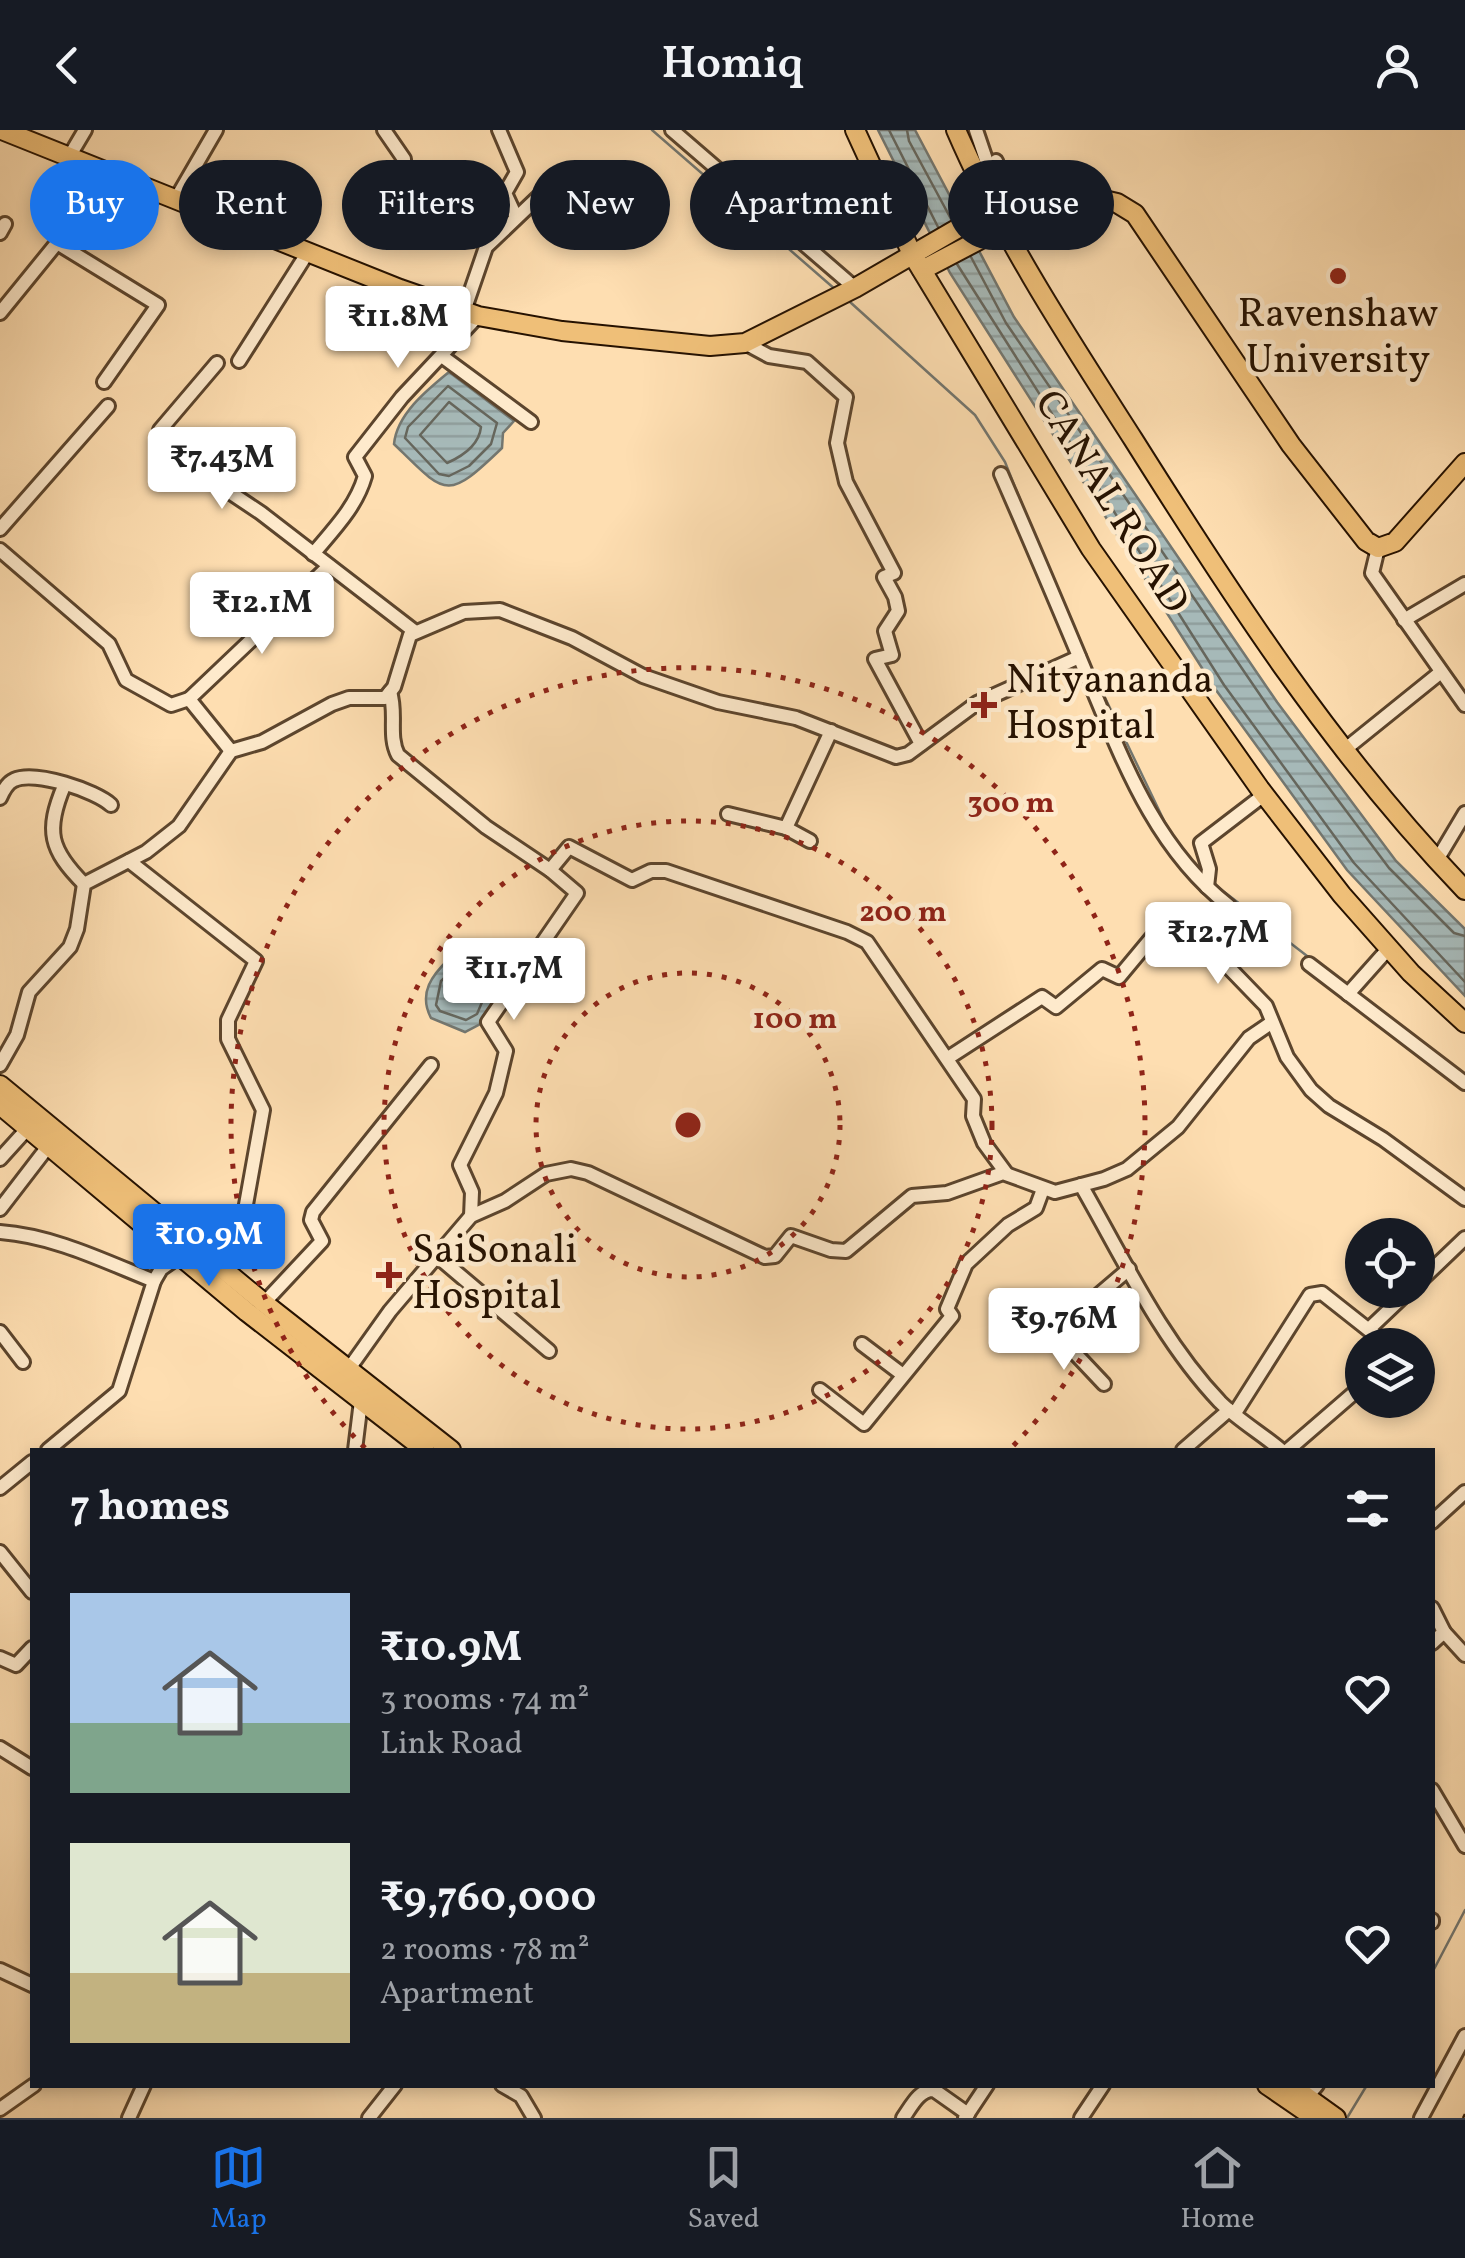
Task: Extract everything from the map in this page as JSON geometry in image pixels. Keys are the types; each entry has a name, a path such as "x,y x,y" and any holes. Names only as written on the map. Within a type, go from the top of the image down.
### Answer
{"main road":[{"name":"CANAL ROAD","path":"855,130 918,258 1091,549 1265,794 1342,895 1465,1023"},
{"path":"956,130 974,160"},
{"path":"13,132 77,160"},
{"path":"159,192 471,314 562,331 710,346 745,343 918,258 948,236"},
{"path":"1114,202 1135,214 1291,445 1356,532 1378,548 1395,542 1465,462"},
{"path":"918,258 940,260 959,250"},
{"path":"1018,250 1258,635 1343,751 1465,890"},
{"path":"0,1085 192,1257 247,1312 422,1448"},
{"path":"0,1105 192,1257 229,1274 449,1448"},
{"path":"1273,2088 1326,2116"},
{"path":"1312,2091 1326,2116"}],"street":[{"path":"68,156 86,130"},
{"path":"176,199 216,130"},
{"path":"384,130 404,159"},
{"path":"500,130 517,172 505,192 516,217"},
{"path":"672,130 847,292"},
{"path":"976,130 986,160"},
{"path":"985,130 992,160"},
{"path":"314,554 360,494 365,476 354,458 402,397 443,356 471,314 486,247 530,204"},
{"path":"0,313 51,250"},
{"path":"71,250 158,305 104,382"},
{"path":"240,361 308,252"},
{"path":"745,343 769,356 807,362 846,397 837,443 846,482 894,573 884,577 898,611 886,632 892,655 876,660 920,744"},
{"path":"443,356 531,422"},
{"path":"217,363 160,430 159,438 174,457 261,513 414,631"},
{"path":"0,528 108,406"},
{"path":"1001,474 1150,816 1177,856 1229,906 1210,948 1266,1006 1270,1023 1298,1076 1310,1090 1465,1199"},
{"path":"1378,548 1372,574 1465,705"},
{"path":"0,550 109,644 126,680 172,705 189,699 328,566"},
{"path":"1404,620 1465,584"},
{"path":"84,884 146,852 180,826 231,751 262,742 349,698 378,700 390,692 414,631 464,612 500,610 572,638 643,676 684,691 796,718 896,757 908,754 976,703 1079,657"},
{"path":"1343,751 1440,672"},
{"path":"390,692 396,713 392,741 398,755 486,828 550,870 577,894 488,1022 506,1051 496,1093 460,1165 472,1192 470,1216"},
{"path":"189,699 231,751"},
{"path":"786,828 831,731"},
{"path":"0,798 6,786 16,779 31,777 82,788 112,805"},
{"path":"64,786 53,820 54,849 84,884"},
{"path":"1207,887 1203,840 1265,794"},
{"path":"1436,860 1465,813"},
{"path":"728,814 786,828 810,841"},
{"path":"550,870 569,846 632,880 651,871 666,870 858,936 867,942 974,1098 973,1116 984,1143 1006,1172 1055,1192 1126,1169 1152,1150 1178,1128 1250,1038 1270,1023"},
{"path":"128,861 256,961 228,1020 228,1039 263,1110 238,1249 229,1274"},
{"path":"0,1065 17,1035 29,992 70,947 84,884"},
{"path":"948,1058 1042,996 1056,1006 1102,969 1119,978 1154,936 1177,956 1210,942"},
{"path":"1348,994 1389,948"},
{"path":"1309,964 1465,1083"},
{"path":"264,1304 322,1240 311,1220 313,1212 431,1065"},
{"path":"0,1159 28,1128"},
{"path":"0,1209 50,1144"},
{"path":"348,1370 390,1311 470,1216 506,1201 546,1174 579,1169 770,1258 791,1236 846,1251 912,1196 946,1193 1006,1172"},
{"path":"1081,1185 1180,1348 1232,1412 1281,1448"},
{"path":"820,1390 864,1424 952,1316 947,1309 966,1264 1008,1225 1036,1208 1044,1189"},
{"path":"0,1232 29,1235 74,1249 154,1281"},
{"path":"1435,1267 1465,1238"},
{"path":"437,1256 549,1351"},
{"path":"50,1448 119,1391 154,1281 161,1270 192,1257"},
{"path":"1055,1332 1129,1269"},
{"path":"1186,1448 1232,1412 1310,1295 1322,1293 1368,1328"},
{"path":"1026,1302 1104,1384"},
{"path":"1370,1328 1391,1308"},
{"path":"0,1332 23,1362"},
{"path":"862,1344 903,1375"},
{"path":"1286,1448 1345,1400"},
{"path":"355,1448 361,1401"},
{"path":"0,1488 30,1464"},
{"path":"1435,1519 1465,1492"},
{"path":"0,1552 30,1590"},
{"path":"1435,1614 1444,1632 1465,1655"},
{"path":"1435,1640 1444,1632"},
{"path":"0,1658 16,1665 30,1650"},
{"path":"0,1748 30,1767"},
{"path":"1435,1795 1465,1846"},
{"path":"0,1970 30,1984"},
{"path":"1421,2118 1465,2036"},
{"path":"0,2109 30,2088"},
{"path":"129,2118 143,2088"},
{"path":"368,2118 392,2088"},
{"path":"507,2088 521,2096 534,2118"},
{"path":"903,2118 928,2089 966,2116 985,2088"},
{"path":"1081,2118 1101,2088"}],"water":[{"path":"878,130 915,130 948,192 948,250 979,250 1014,317 1277,702 1396,861 1465,929 1465,996 1347,870 1216,690 950,273 928,229 928,160 893,160"},
{"path":"449,372 514,421 503,433 502,448 469,477 446,485 425,474 394,444 407,413"},
{"path":"450,958 491,972 501,988 484,1022 465,1032 431,1018 427,1009 429,985"}],"waterway":[{"path":"652,130 836,290"},
{"path":"850,302 975,415 1005,462 1030,524"},
{"path":"1085,656 1168,829"},
{"path":"1214,884 1311,959"},
{"path":"1435,1967 1465,1910"},
{"path":"1347,2118 1365,2088"}],"railway":[{"path":"1463,2118 1465,2114"}],"place":[{"name":"Ravenshaw University","path":"1338,276"},
{"name":"Nityananda Hospital","path":"984,705"},
{"name":"SaiSonali Hospital","path":"389,1275"}]}
